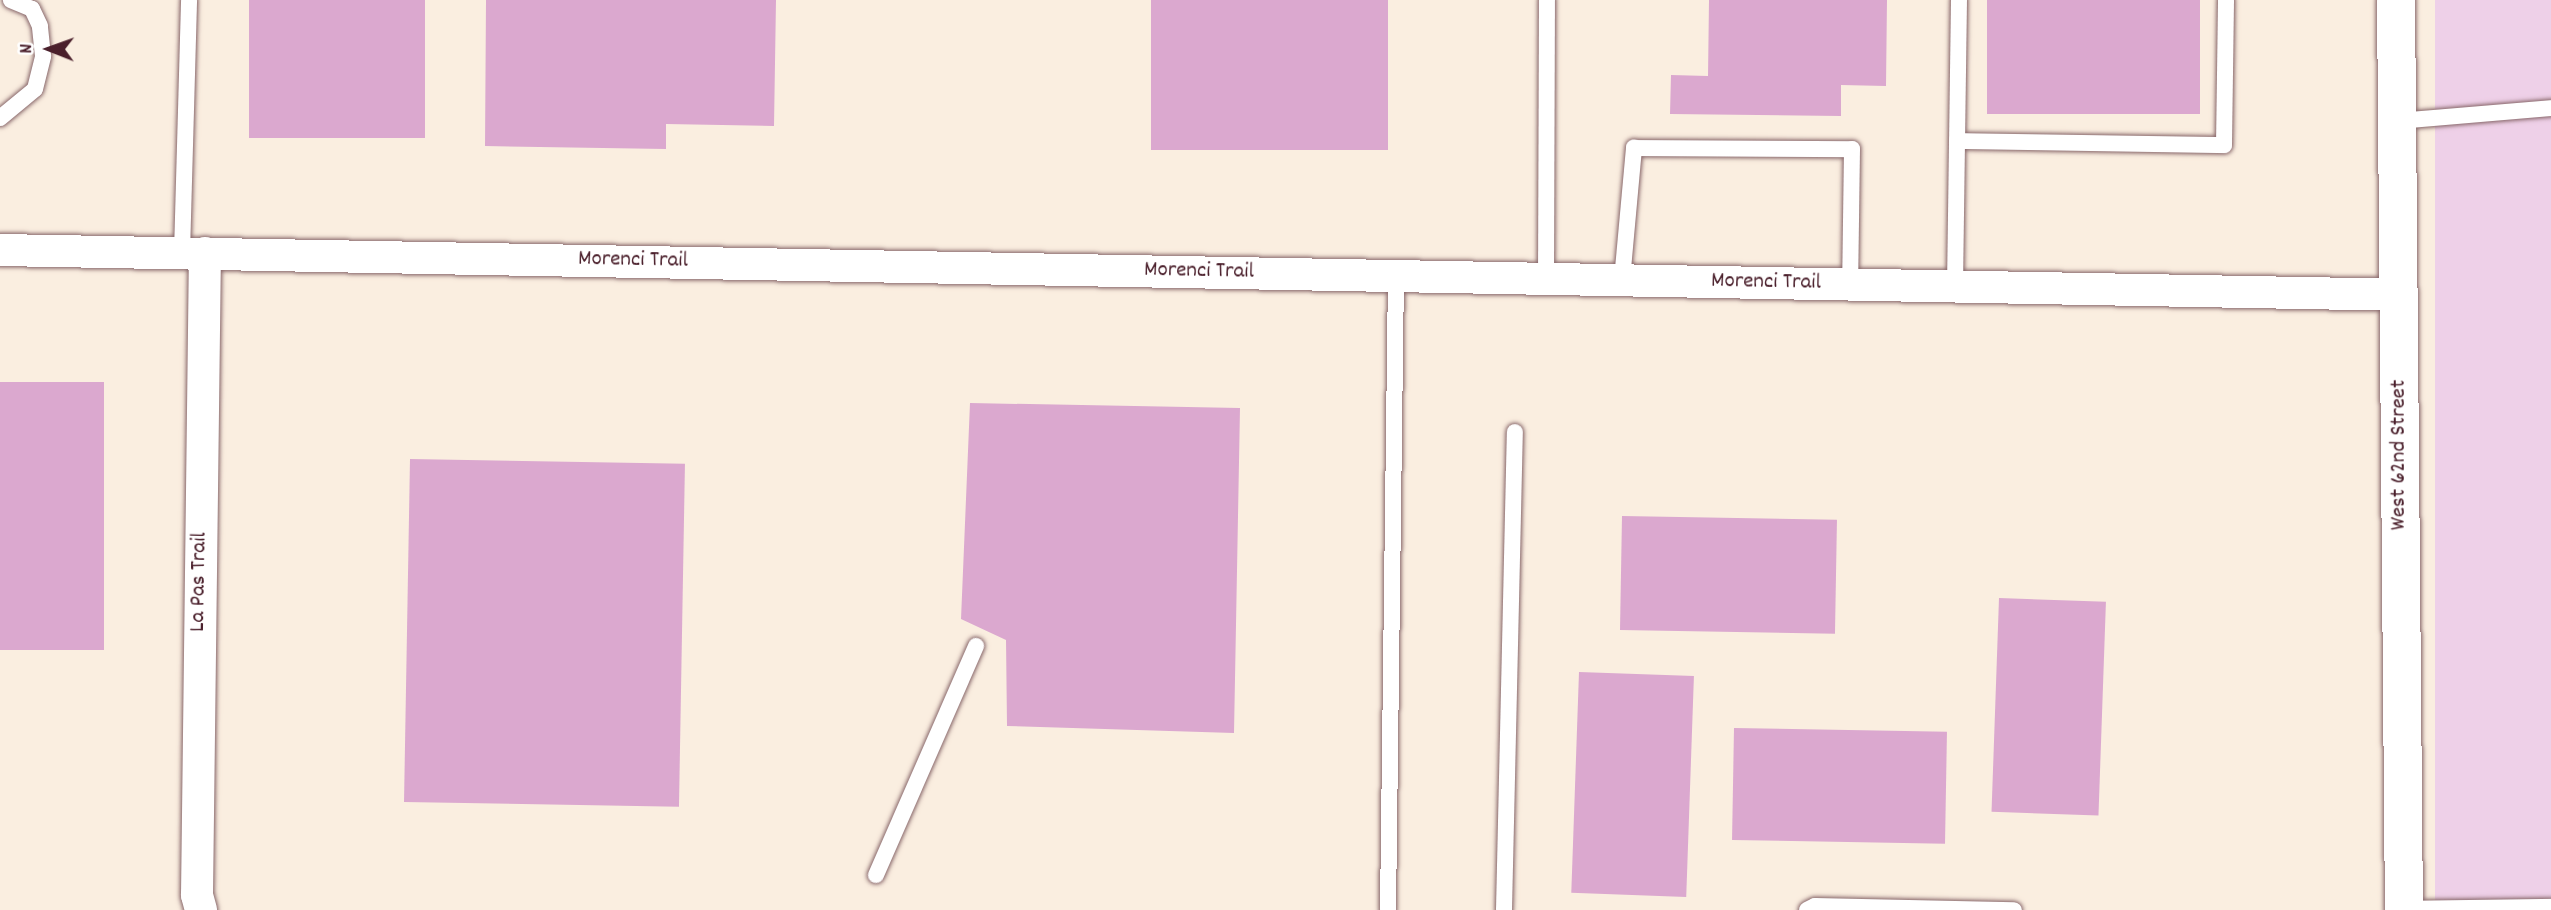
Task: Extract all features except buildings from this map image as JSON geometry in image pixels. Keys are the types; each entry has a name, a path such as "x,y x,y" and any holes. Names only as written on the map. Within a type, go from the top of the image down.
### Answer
{"street":[{"name":"West 62nd Street","path":"2396,0 2404,909"},
{"name":"Morenci Trail","path":"0,250 2399,295"},
{"name":"La Pas Trail","path":"193,253 197,895 201,910"}],"lane":[{"path":"0,118 35,89 43,56 40,26 32,9 10,0"},
{"path":"189,0 193,253"},
{"path":"1546,279 1547,0"},
{"path":"1955,286 1959,0"},
{"path":"1957,141 2224,145 2226,0"},
{"path":"2397,121 2551,107"},
{"path":"1622,280 1634,148 1852,149 1850,285"},
{"path":"1388,910 1396,276"},
{"path":"1504,910 1514,432"},
{"path":"876,875 976,646"},
{"path":"1807,910 1815,906 2014,910"},
{"path":"2404,909 2551,907"}],"shaded area":[{"path":"2435,0 2551,0 2551,910 2435,910"}]}
